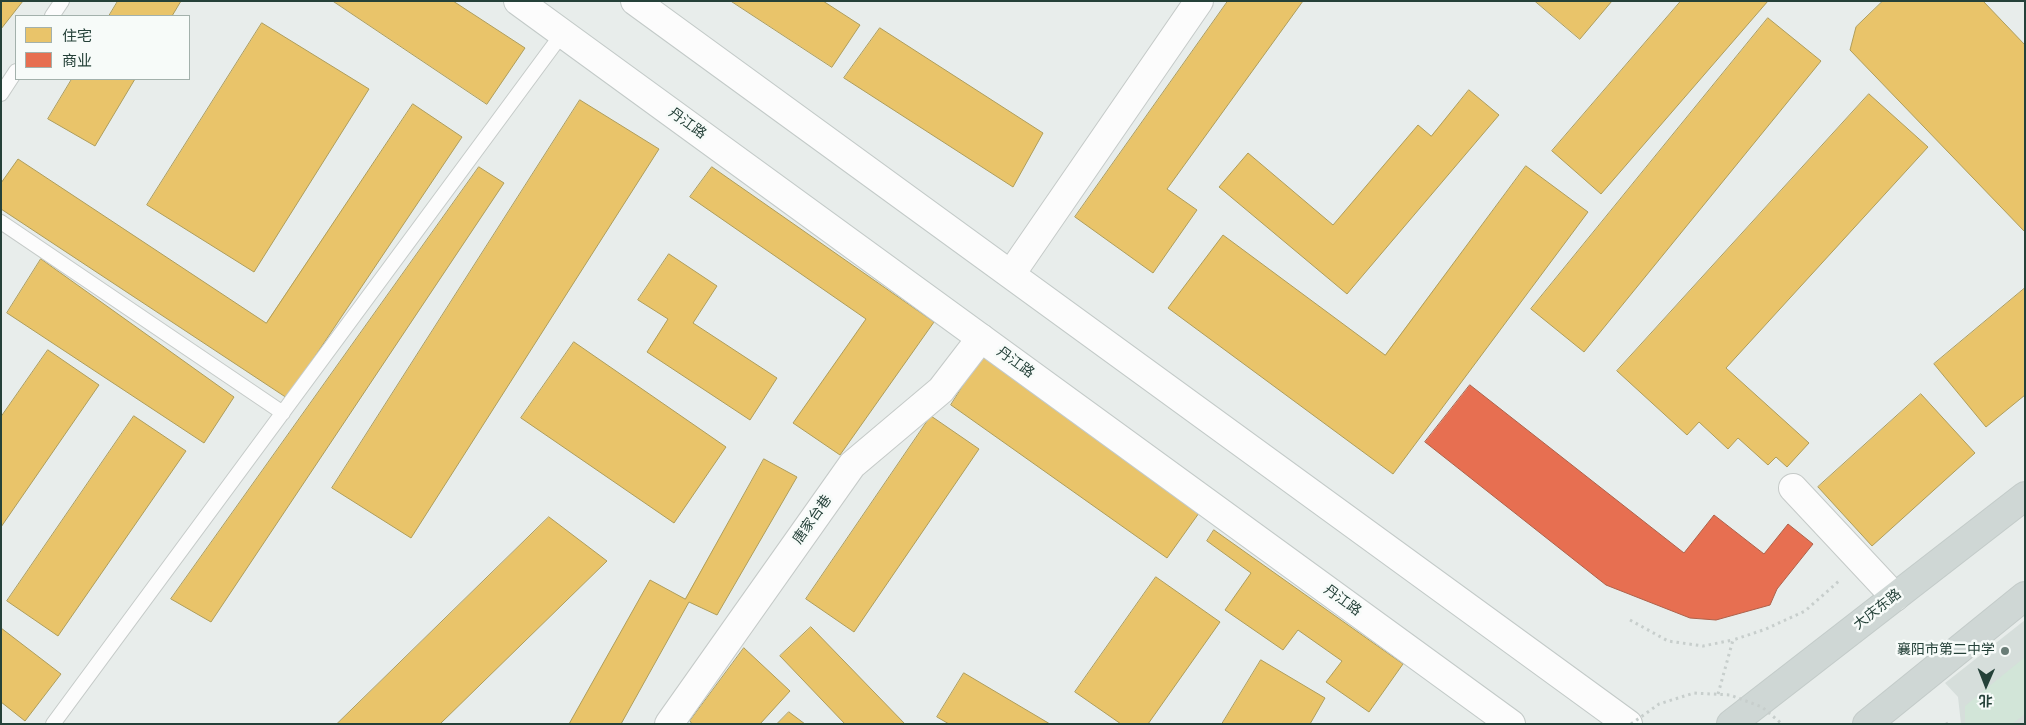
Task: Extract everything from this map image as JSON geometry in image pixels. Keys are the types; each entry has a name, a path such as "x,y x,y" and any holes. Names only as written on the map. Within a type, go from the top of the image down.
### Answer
{"main road":[{"name":"丹江路","path":"518,1 1511,724"},
{"path":"635,1 1630,724"},
{"path":"1011,274 1199,1"},
{"name":"唐家台巷","path":"669,724 852,466 941,390 981,338"},
{"path":"1793,488 1895,597"},
{"name":"大庆东路","path":"1731,724 2025,496"},
{"path":"1867,724 2025,596"}],"lane":[{"path":"53,15 62,1"},
{"path":"53,724 562,34"},
{"path":"1,94 15,73"},
{"path":"1,222 283,413"}],"path":[{"path":"1630,620 1668,641 1703,646 1734,640 1766,629 1805,612 1827,592"},
{"path":"1718,694 1734,640"},
{"path":"1630,724 1659,704 1694,693 1730,695 1762,708 1782,724"}],"shaded area":[{"name":"襄阳市第二中学","path":"2025,620 2025,724 1961,724 1958,697 1945,683"}],"green space":[{"path":"2025,657 2025,714 2012,724 1965,724 1965,706"}],"building: 住宅":[{"path":"1,1 23,1 1,29"},
{"path":"118,1 181,1 173,15 110,15"},
{"path":"333,1 453,1 525,48 487,104"},
{"path":"731,1 823,1 860,25 832,67"},
{"path":"1228,1 1303,1 1167,189 1197,210 1153,273 1075,217"},
{"path":"1535,1 1612,1 1580,39"},
{"path":"1681,1 1768,1 1601,194 1552,151"},
{"path":"1883,1 1983,1 2025,45 2025,232 1850,50 1856,27"},
{"path":"1768,18 1821,61 1584,352 1531,309"},
{"path":"262,23 369,89 254,272 147,205"},
{"path":"880,28 1043,133 1013,187 844,78"},
{"path":"71,80 134,80 95,146 48,119"},
{"path":"1469,90 1499,115 1347,294 1219,187 1248,153 1333,225 1418,125 1431,136"},
{"path":"1869,94 1928,147 1726,368 1809,443 1787,467 1776,457 1768,465 1738,438 1728,449 1699,422 1687,435 1617,371"},
{"path":"580,100 659,149 411,538 332,488"},
{"path":"413,104 462,137 287,398 1,209 1,183 18,159 266,323"},
{"path":"1526,166 1588,212 1393,474 1168,308 1223,235 1385,355"},
{"path":"479,167 504,183 211,622 171,599"},
{"path":"712,167 934,322 840,455 793,423 866,319 690,197"},
{"path":"669,254 717,286 693,323 777,378 750,420 647,352 668,319 638,300"},
{"path":"41,259 234,397 204,443 7,313"},
{"path":"2025,288 2025,395 1986,427 1934,364"},
{"path":"574,342 726,447 674,523 521,418"},
{"path":"48,350 99,385 1,527 1,417"},
{"path":"982,356 1199,513 1167,558 951,405"},
{"path":"1921,394 1975,453 1872,546 1818,487"},
{"path":"134,416 186,451 58,636 7,601"},
{"path":"931,416 979,449 854,632 806,599"},
{"path":"764,459 797,477 717,615 689,602 621,724 569,724 650,580 685,599"},
{"path":"549,517 607,561 440,724 337,724"},
{"path":"1214,530 1403,664 1369,712 1326,682 1342,661 1298,630 1283,650 1225,610 1251,573 1207,541"},
{"path":"1156,577 1220,622 1148,724 1121,724 1075,692"},
{"path":"811,627 905,724 845,724 780,656"},
{"path":"1,628 61,674 25,721 1,702"},
{"path":"744,648 790,691 760,724 692,724 690,721"},
{"path":"1261,660 1325,698 1310,724 1222,724"},
{"path":"964,673 1050,724 949,724 937,717"},
{"path":"789,712 805,724 777,724"}],"building: 商业":[{"path":"1470,385 1684,553 1714,515 1764,554 1788,524 1813,544 1777,589 1770,605 1716,620 1690,618 1606,585 1425,442"}],"place":[{"name":"襄阳市第二中学","path":"2005,651"}]}
